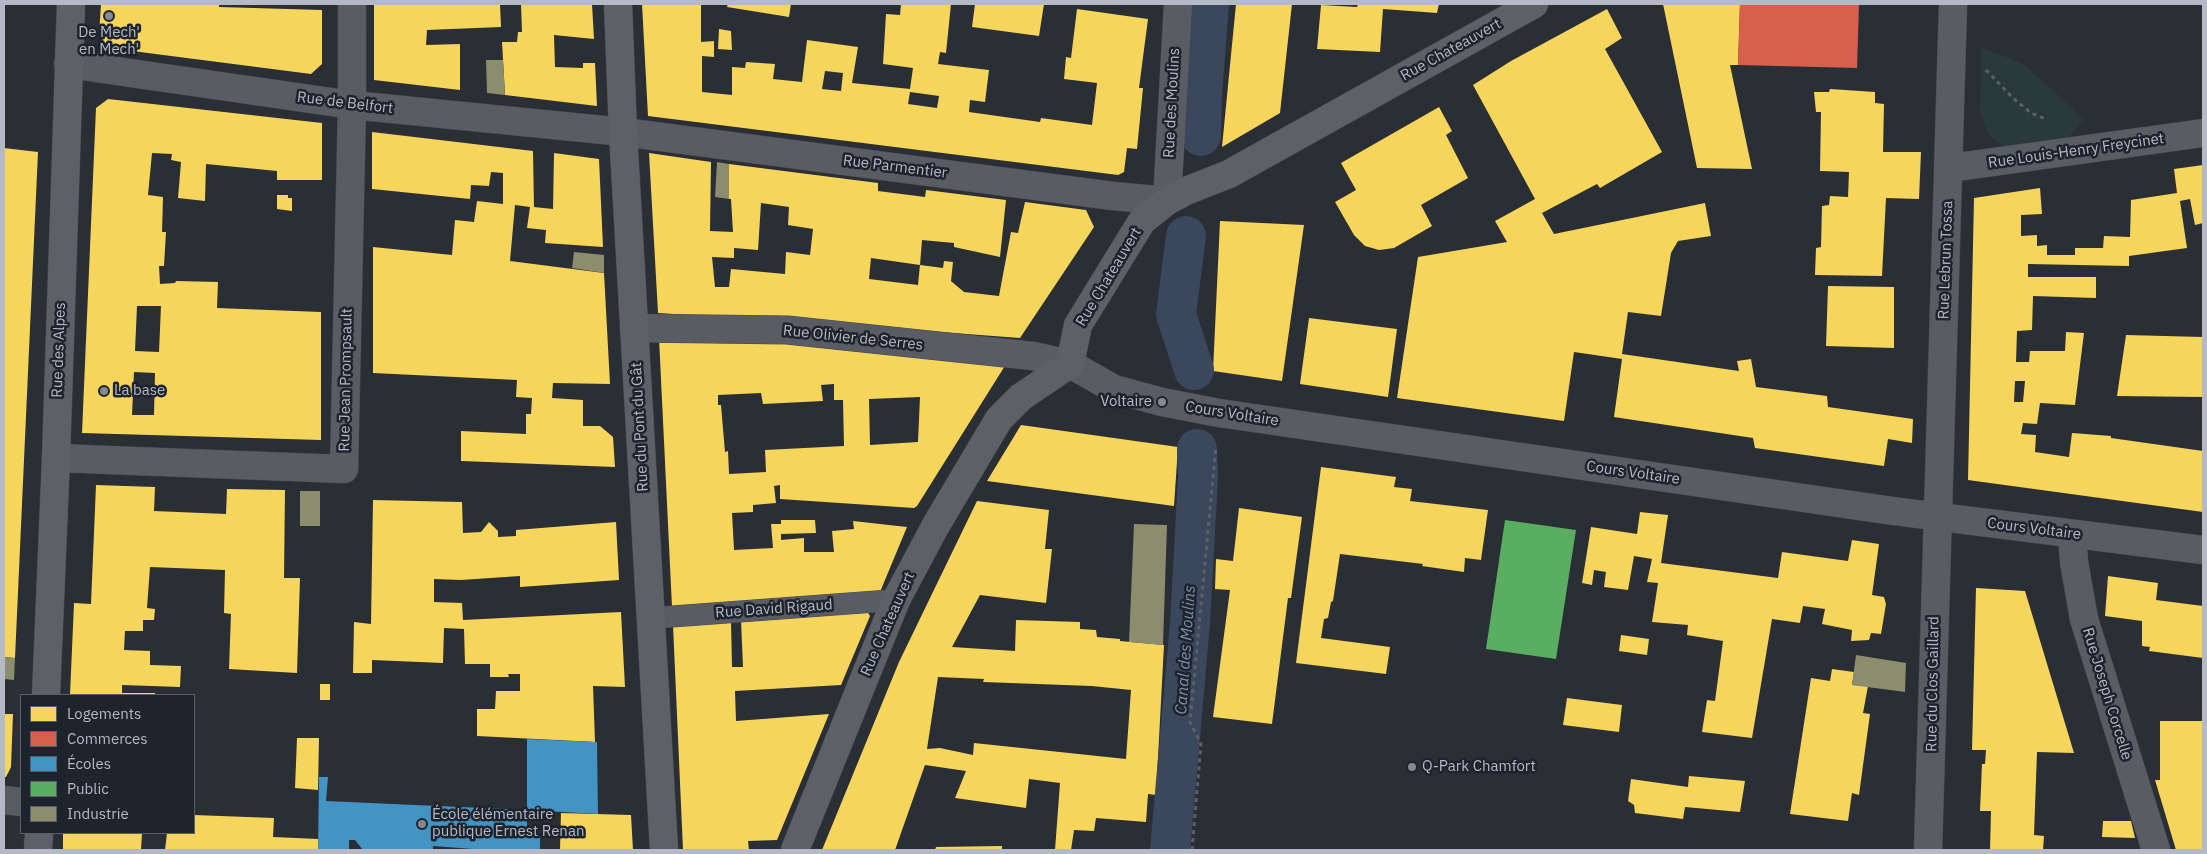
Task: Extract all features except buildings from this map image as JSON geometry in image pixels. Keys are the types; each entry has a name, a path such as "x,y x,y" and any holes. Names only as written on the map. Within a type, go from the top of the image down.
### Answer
{"street":[{"name":"Rue des Alpes","path":"46,694 71,4"},
{"name":"Rue Jean Prompsault","path":"56,458 344,469 352,106 352,4"},
{"name":"Rue du Pont du Gât","path":"618,4 623,132 664,850"},
{"name":"Rue des Moulins","path":"1167,201 1178,4"},
{"name":"Rue Chateauvert","path":"795,850 896,600 936,525 999,419 1021,397 1070,364 1078,326 1142,221 1167,201 1186,190 1230,174 1534,4"},
{"name":"Rue Lebrun Tossa","path":"1937,517 1950,168 1953,4"},
{"name":"Rue de Belfort","path":"68,64 352,106 623,132"},
{"name":"Rue Parmentier","path":"623,132 1113,196 1167,201"},
{"name":"Rue Louis-Henry Freycinet","path":"1950,168 2203,133"},
{"name":"Rue Olivier de Serres","path":"634,328 787,330 1033,356 1070,364"},
{"name":"Cours Voltaire","path":"1070,364 1114,389 1162,402 1219,413 1937,517 2203,550"},
{"name":"Rue du Clos Gaillard","path":"1928,850 1937,517"},
{"name":"Rue Joseph Corcelle","path":"2072,534 2074,562 2084,619 2156,850"},
{"path":"4,800 20,802"},
{"path":"38,850 39,834"}],"lane":[{"name":"Rue David Rigaud","path":"652,618 896,600"}],"path":[{"path":"1981,66 2031,113 2050,120"},
{"path":"1192,850 1201,744 1190,722 1219,413"}],"shaded area":[{"path":"1981,47 2024,64 2084,119 2064,143 2006,149 1989,136 1980,112"}],"waterway":[{"name":"Canal des Moulins","path":"1201,136 1209,4"},
{"name":"Canal des Moulins","path":"1186,236 1176,314 1194,370"},
{"name":"Canal des Moulins","path":"1170,850 1190,623 1198,477 1197,449"}],"place":[{"name":"De Mech' en Mech'","path":"109,16"},
{"name":"La base","path":"104,391"},
{"name":"Voltaire","path":"1162,402"},
{"name":"Q-Park Chamfort","path":"1412,767"},
{"name":"École élémentaire publique Ernest Renan","path":"422,824"}]}
